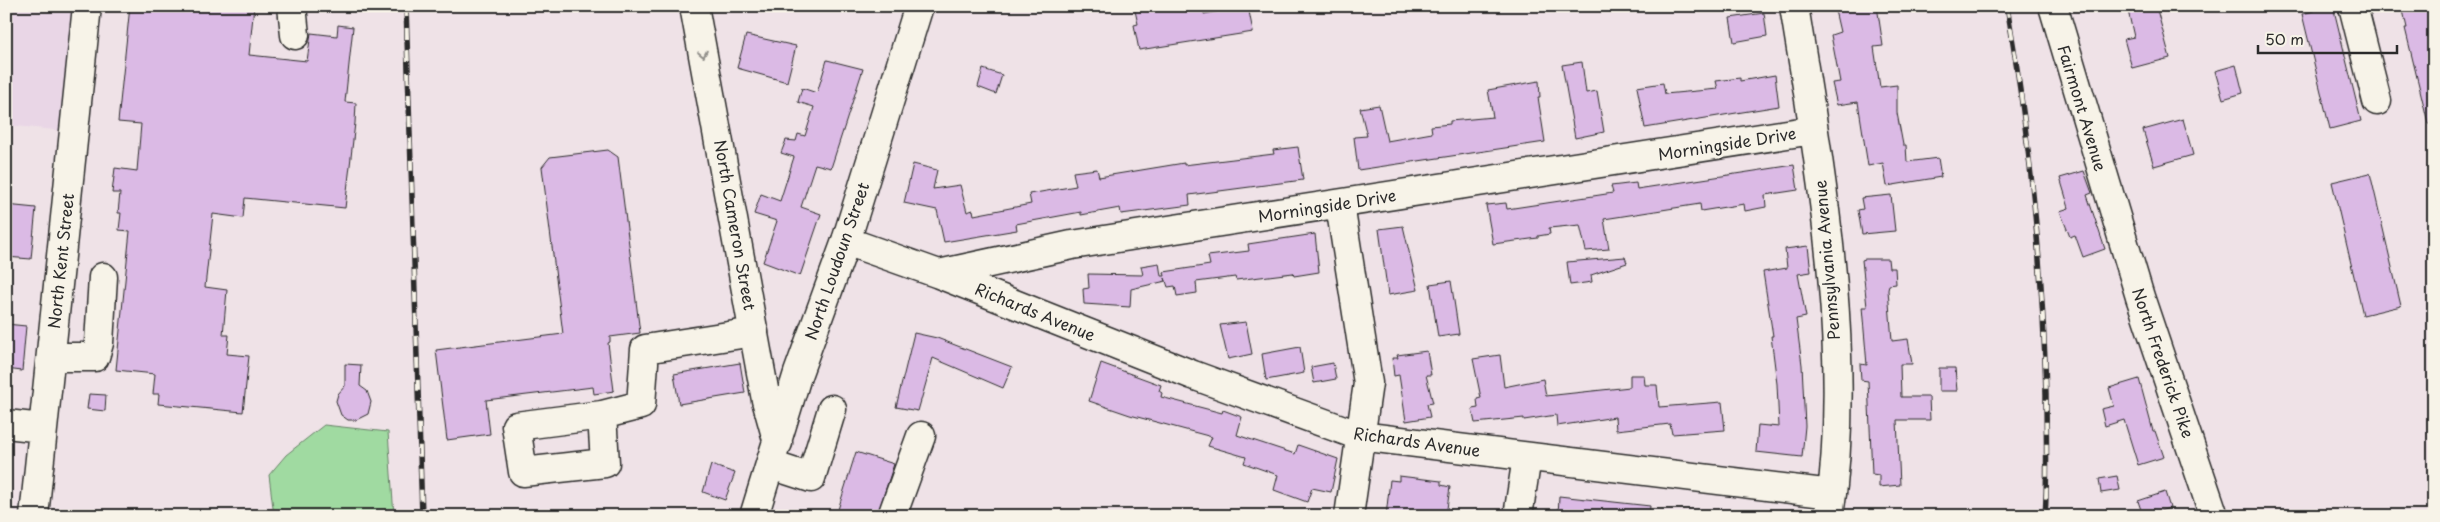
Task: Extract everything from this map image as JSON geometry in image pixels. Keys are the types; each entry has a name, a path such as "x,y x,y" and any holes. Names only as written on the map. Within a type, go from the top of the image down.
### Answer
{"street":[{"name":"North Kent Street","path":"34,516 87,6"},
{"path":"292,6 295,35"},
{"name":"North Cameron Street","path":"694,6 754,332 774,454"},
{"name":"North Loudoun Street","path":"757,515 790,398 846,241 919,6"},
{"name":"Pennsylvania Avenue","path":"1794,6 1829,251 1836,359 1836,460 1831,505"},
{"name":"Fairmont Avenue","path":"2053,6 2112,209"},
{"path":"2353,6 2377,101"},
{"name":"Morningside Drive","path":"939,274 1072,245 1340,205 1813,130"},
{"path":"1340,205 1368,383 1349,516"},
{"name":"North Frederick Pike","path":"2112,209 2214,516"},
{"path":"846,241 939,274"},
{"name":"Richards Avenue","path":"939,274 1193,375 1360,436 1527,456 1831,505"},
{"path":"51,358 95,357 100,343 103,277"},
{"path":"602,415 641,405 644,349 738,336 754,332"},
{"path":"764,391 790,398"},
{"path":"774,454 811,478 832,409"},
{"path":"6,424 43,428"},
{"path":"892,516 921,436"},
{"path":"1518,516 1527,456"}],"shaded area":[{"path":"6,6 75,6 65,131 6,125"}],"green space":[{"path":"324,425 388,432 394,516 274,516 269,475 286,455"}],"building":[{"path":"130,6 254,6 249,55 307,61 311,33 337,36 338,25 353,27 345,102 356,103 345,208 245,198 243,218 213,214 205,287 227,290 223,335 229,335 227,354 249,356 243,412 158,404 159,394 153,394 155,374 116,370 130,231 119,230 121,213 118,213 120,193 112,193 115,168 137,171 141,124 118,122"},
{"path":"1134,6 1204,6 1204,14 1248,6 1253,32 1139,50 1134,25 1138,24"},
{"path":"1834,6 1877,6 1883,46 1874,47 1880,87 1897,85 1897,113 1903,145 1906,145 1907,162 1938,158 1941,177 1887,186 1883,163 1868,166 1858,102 1837,105 1832,83 1840,82 1831,35 1840,32"},
{"path":"2127,6 2156,6 2170,58 2132,68 2124,39 2134,37"},
{"path":"2333,6 2361,121 2330,129 2302,14"},
{"path":"2402,6 2428,6 2434,29 2434,123 2428,123 2405,28 2407,28"},
{"path":"1764,13 1767,36 1734,42 1730,18"},
{"path":"746,35 796,46 787,82 737,68"},
{"path":"827,60 863,69 831,168 815,164 801,207 821,214 800,276 763,262 777,221 754,214 761,194 780,201 794,157 781,153 786,140 796,141 798,134 805,136 814,107 798,102 802,88 817,93"},
{"path":"1582,62 1586,93 1597,91 1604,132 1575,138 1562,65"},
{"path":"2236,65 2243,93 2223,99 2215,71"},
{"path":"983,69 1002,75 996,94 978,87"},
{"path":"1775,75 1779,106 1645,128 1637,87 1663,83 1665,94 1718,89 1716,81 1740,78 1740,81"},
{"path":"1539,81 1540,97 1538,97 1545,142 1358,170 1354,137 1367,136 1360,108 1379,105 1387,141 1432,133 1431,126 1450,124 1450,121 1493,117 1488,90"},
{"path":"2183,119 2193,155 2154,166 2143,130"},
{"path":"1298,147 1303,180 1189,195 1190,205 1121,214 1120,208 1081,215 1081,212 1016,224 1017,230 944,242 937,210 904,203 913,164 937,170 933,189 960,185 967,212 973,210 974,215 1031,204 1029,194 1076,186 1073,172 1097,169 1099,177 1184,163 1184,165 1274,154 1273,150"},
{"path":"608,150 618,157 640,333 610,337 610,342 608,343 614,391 594,394 593,387 486,400 490,434 447,440 436,350 563,334 542,167 550,157"},
{"path":"1794,165 1798,190 1765,195 1766,207 1745,211 1744,204 1701,211 1700,204 1604,219 1609,249 1586,251 1580,225 1549,228 1550,234 1538,236 1538,238 1493,244 1486,205 1506,203 1507,209 1613,193 1611,186 1636,183 1637,189"},
{"path":"2084,171 2092,193 2087,195 2105,249 2083,257 2075,235 2070,237 2060,211 2069,208 2060,178"},
{"path":"2370,173 2401,306 2363,315 2332,182"},
{"path":"1891,195 1895,231 1862,234 1858,210 1863,209 1861,198"},
{"path":"6,205 36,208 31,259 6,257"},
{"path":"1403,226 1418,290 1388,295 1379,229"},
{"path":"1315,234 1319,272 1294,276 1293,273 1236,280 1235,277 1196,282 1197,293 1177,296 1175,286 1168,287 1166,281 1131,289 1130,307 1084,304 1083,289 1089,288 1088,274 1143,275 1141,266 1159,263 1161,276 1165,276 1164,272 1210,265 1208,256 1249,251 1248,244"},
{"path":"1808,246 1811,272 1798,274 1806,317 1796,319 1802,365 1805,426 1802,457 1756,452 1758,425 1779,427 1777,384 1771,336 1773,336 1763,272 1787,268 1785,249"},
{"path":"1625,257 1627,263 1591,275 1592,282 1570,285 1567,262"},
{"path":"1888,259 1889,268 1895,268 1896,284 1889,285 1888,290 1892,341 1908,339 1912,364 1900,364 1901,397 1929,397 1930,420 1897,420 1900,485 1879,487 1879,475 1872,474 1868,381 1861,380 1860,364 1867,365 1862,307 1867,307 1862,260"},
{"path":"1451,281 1459,334 1438,337 1430,284"},
{"path":"1246,322 1252,354 1228,359 1220,325"},
{"path":"6,324 26,326 22,371 6,369"},
{"path":"914,333 937,338 1012,367 1003,388 933,358 918,411 896,407"},
{"path":"1300,347 1304,373 1266,380 1262,354"},
{"path":"1427,351 1431,375 1426,375 1433,403 1427,404 1430,417 1406,421 1399,375 1394,376 1392,358 1398,358 1397,355"},
{"path":"1500,355 1504,387 1543,379 1546,396 1630,387 1630,375 1644,375 1645,385 1657,385 1659,407 1722,402 1725,430 1672,434 1670,424 1616,430 1615,417 1557,426 1556,415 1524,420 1524,418 1475,423 1472,409 1478,408 1477,399 1481,398 1473,359"},
{"path":"740,363 745,393 679,404 674,374"},
{"path":"1101,363 1161,385 1159,391 1162,393 1161,397 1222,413 1223,410 1242,417 1237,435 1295,454 1298,445 1338,459 1331,492 1312,488 1307,502 1274,490 1278,475 1244,463 1246,457 1208,446 1212,437 1130,415 1089,401"},
{"path":"1333,363 1336,379 1314,383 1311,367"},
{"path":"345,364 361,365 360,386 367,391 371,402 368,414 356,420 348,420 341,415 336,401 338,394 345,386"},
{"path":"1939,368 1955,368 1957,391 1939,391"},
{"path":"2139,379 2153,431 2155,431 2164,457 2138,465 2124,420 2105,426 2101,409 2114,406 2109,388"},
{"path":"89,394 106,395 105,411 87,409"},
{"path":"856,452 894,464 877,516 836,516"},
{"path":"711,465 735,473 725,500 703,492"},
{"path":"1399,476 1441,481 1441,485 1450,487 1446,516 1386,516 1390,480 1399,481"},
{"path":"2117,476 2120,490 2101,493 2099,479"},
{"path":"2165,492 2170,508 2143,516 2138,501"},
{"path":"1559,496 1650,506 1649,516 1558,516"}],"railway":[{"path":"406,6 422,516"},
{"path":"2007,6 2034,200 2042,297 2046,394 2047,470 2045,516"}]}
